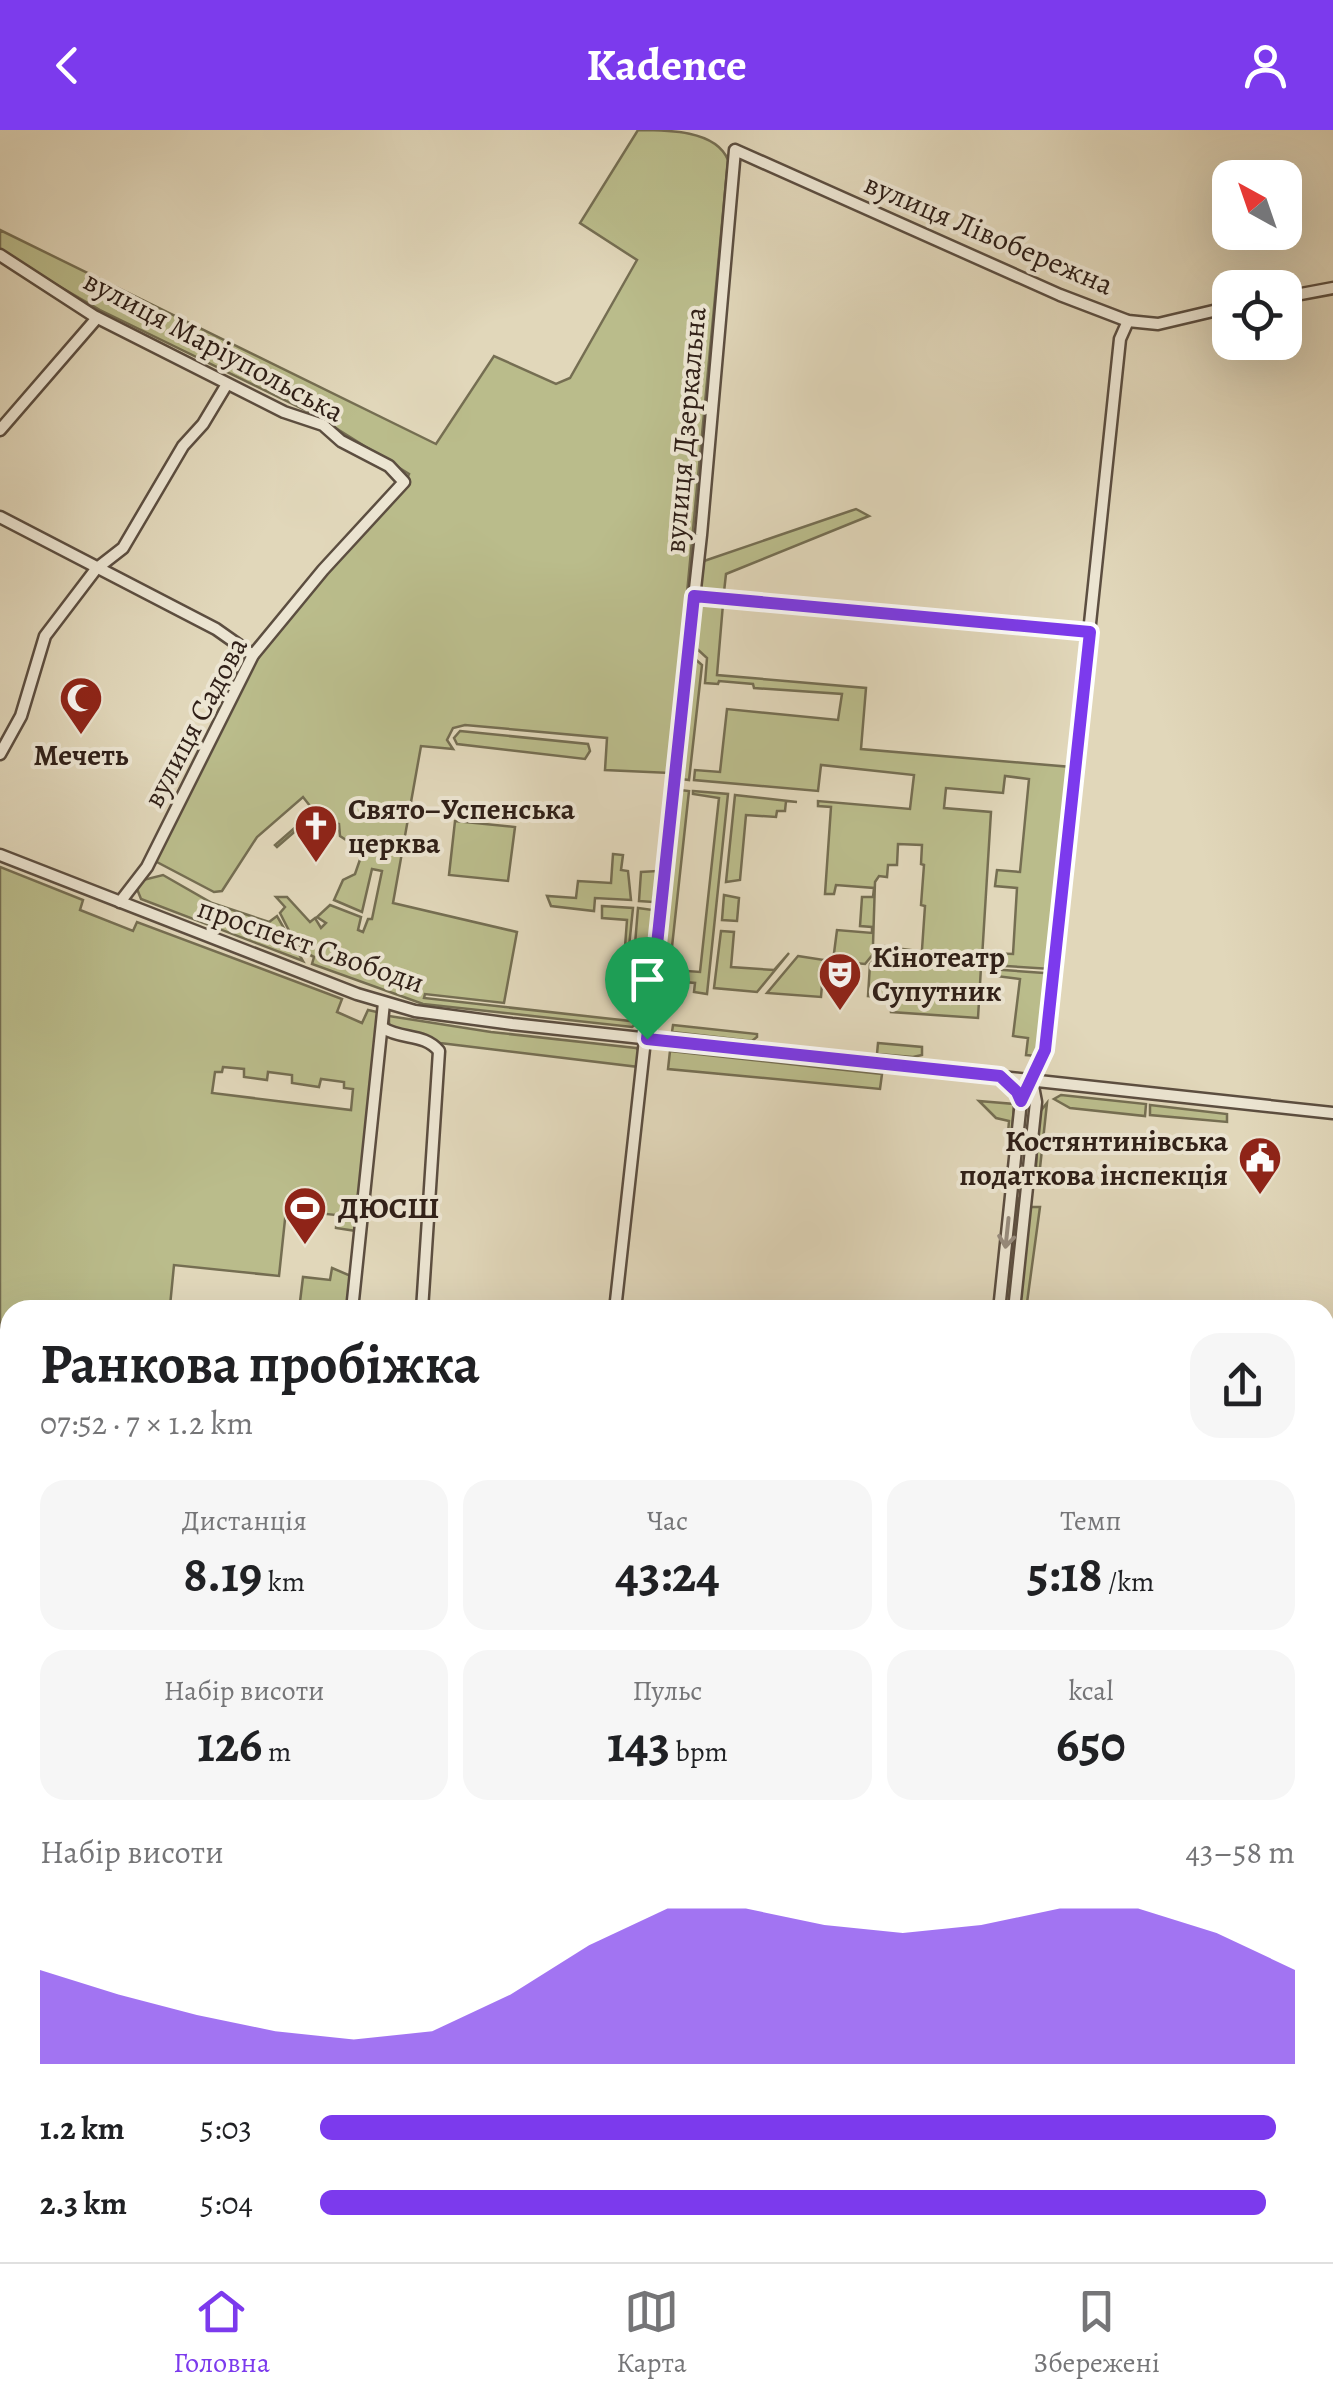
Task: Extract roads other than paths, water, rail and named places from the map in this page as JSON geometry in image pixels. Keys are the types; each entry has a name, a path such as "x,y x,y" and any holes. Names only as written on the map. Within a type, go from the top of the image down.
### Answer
{"street":[{"name":"вулиця Лівобережна","path":"735,150 1060,295 1128,321 1158,324 1212,311"},
{"name":"вулиця Дзеркальна","path":"616,1300 694,596 735,150"},
{"name":"вулиця Маріупольська","path":"0,255 97,318 284,412 323,424 341,441 389,466 404,482"},
{"path":"1302,294 1333,288"},
{"path":"0,430 97,318"},
{"path":"1000,1300 1021,1101 1042,1061 1048,1031 1120,339 1128,321"},
{"path":"0,754 21,716 45,636 98,568 123,548 134,533 182,446 204,424 226,384"},
{"name":"вулиця Садова","path":"120,902 148,867 252,655 322,570 404,482"},
{"path":"0,517 226,635 252,655"},
{"path":"694,596 1090,632"},
{"name":"проспект Свободи","path":"0,855 384,1003 474,1019 1333,1113"},
{"path":"353,1300 384,1003"},
{"path":"383,1028 392,1034 430,1040 439,1050 423,1300"},
{"path":"1003,1077 1021,1101"},
{"path":"1015,1300 1036,1102 1032,1080"},
{"path":"1036,1102 1056,1082"},
{"path":"1011,1194 1026,1196"}],"place":[{"name":"Мечеть","path":"81,736"},
{"name":"Свято–Успенська церква","path":"316,864"},
{"name":"Кінотеатр Супутник","path":"840,1012"},
{"name":"Костянтинівська податкова інспекція","path":"1260,1196"},
{"name":"ДЮСШ","path":"305,1246"}]}
